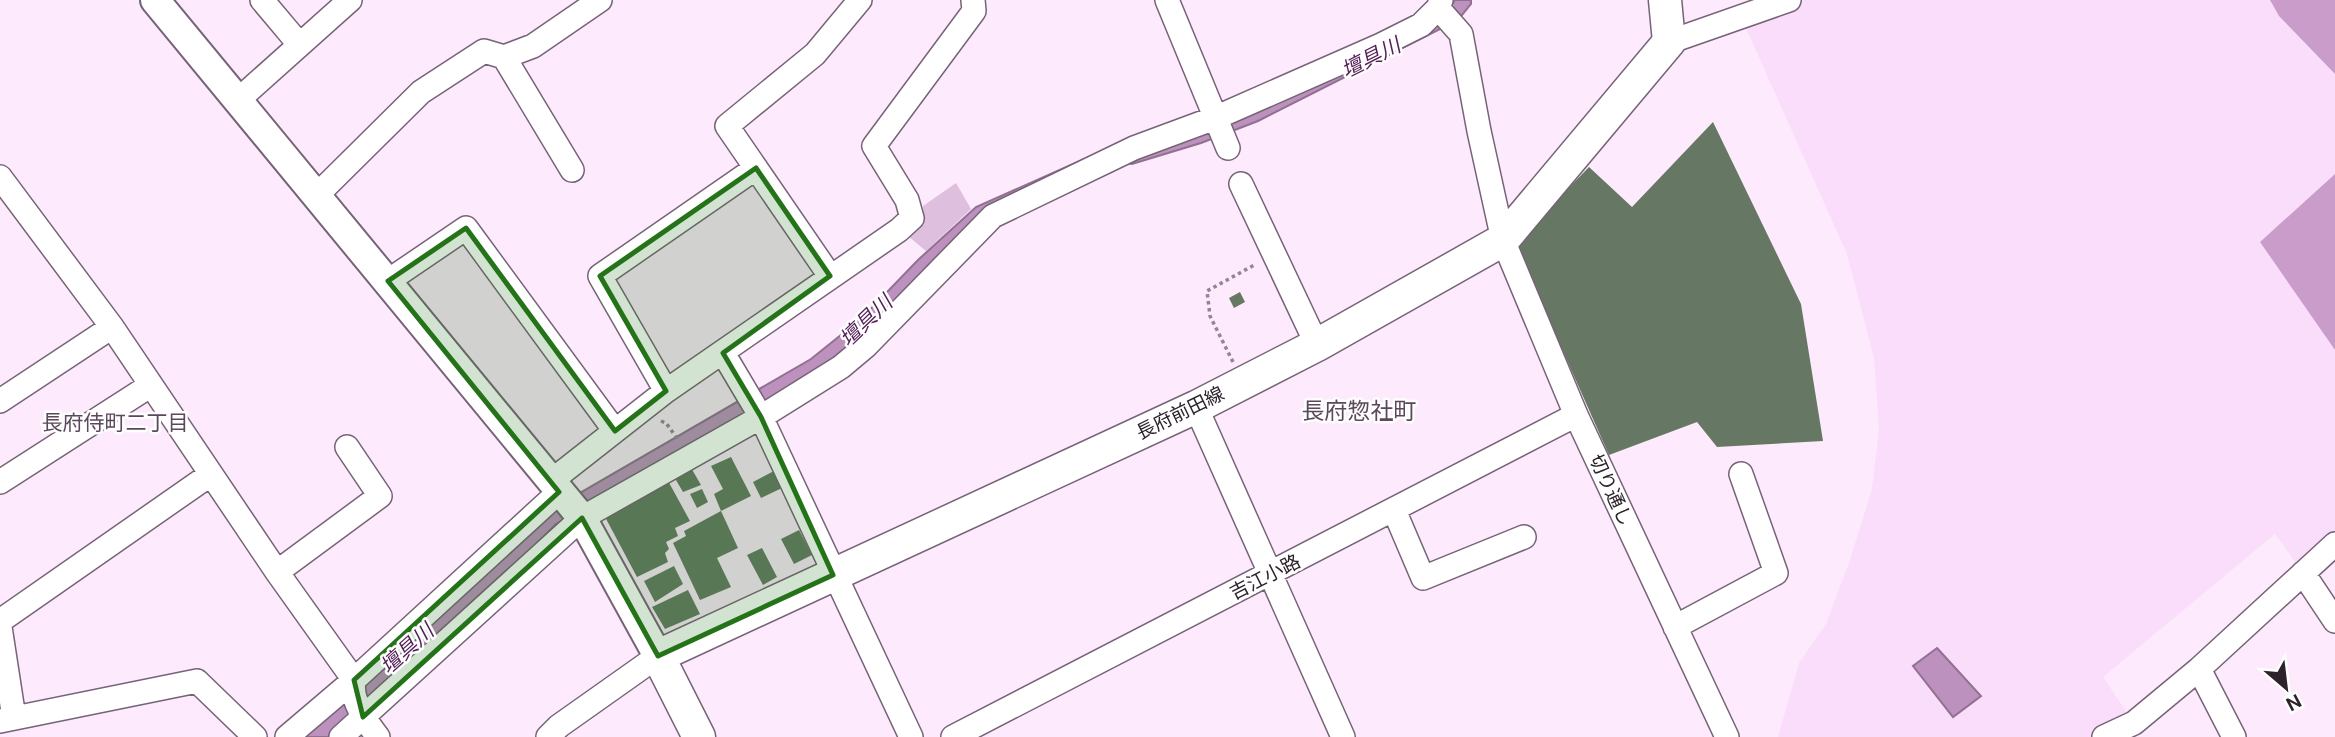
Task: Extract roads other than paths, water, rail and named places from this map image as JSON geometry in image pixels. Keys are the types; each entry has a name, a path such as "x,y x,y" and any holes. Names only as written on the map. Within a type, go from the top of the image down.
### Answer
{"main road":[{"path":"1665,0 1669,42"},
{"name":"長府前田線","path":"658,656 1196,407 1317,345 1503,240 1669,42"},
{"path":"658,656 699,737"}],"street":[{"path":"155,0 567,501 658,656 559,726 548,737"},
{"path":"262,0 299,44"},
{"path":"237,101 349,0"},
{"path":"316,196 421,92 484,51 504,57 533,46 600,0"},
{"path":"830,276 727,126 815,54 860,0"},
{"path":"341,737 567,501 615,431 666,391 912,218 907,200 874,146 974,11 973,0"},
{"path":"1167,0 1221,132"},
{"path":"1669,42 1789,0"},
{"path":"287,737 567,501 841,367 866,346 993,216 1134,148 1221,132 1421,25 1440,4"},
{"name":"切り通し","path":"1440,4 1461,34 1503,240 1576,415 1727,737"},
{"path":"504,57 572,170"},
{"path":"666,391 600,276 756,168"},
{"path":"0,177 111,327 353,683 362,714 378,737"},
{"path":"1241,184 1317,345"},
{"path":"387,281 466,228 615,431"},
{"path":"0,401 111,327"},
{"path":"723,353 756,408 911,737"},
{"path":"0,482 151,385"},
{"path":"1196,407 1343,737"},
{"name":"吉江小路","path":"953,737 1576,415"},
{"path":"277,572 380,496 347,447"},
{"path":"0,621 211,474"},
{"path":"1675,627 1776,573 1741,474"},
{"path":"1394,510 1423,578 1524,537"},
{"path":"2104,737 2134,723 2199,669 2335,544"},
{"path":"2303,573 2335,621"},
{"path":"0,627 7,719 197,681 255,737"},
{"path":"2199,669 2234,737"}],"water":[{"name":"壇具川","path":"1455,0 1471,0 1471,4 1458,20 1258,121 1201,143 1132,164 1119,162 1007,201 832,365 556,524 486,595 328,737 296,737 547,512 811,359 862,318 918,260 976,207 1120,143 1137,152 1450,7"},
{"path":"1937,648 1981,696 1953,717 1913,666"}],"district":[{"name":"長府惣社町","path":"1359,411"},
{"name":"長府侍町二丁目","path":"115,423"}]}
